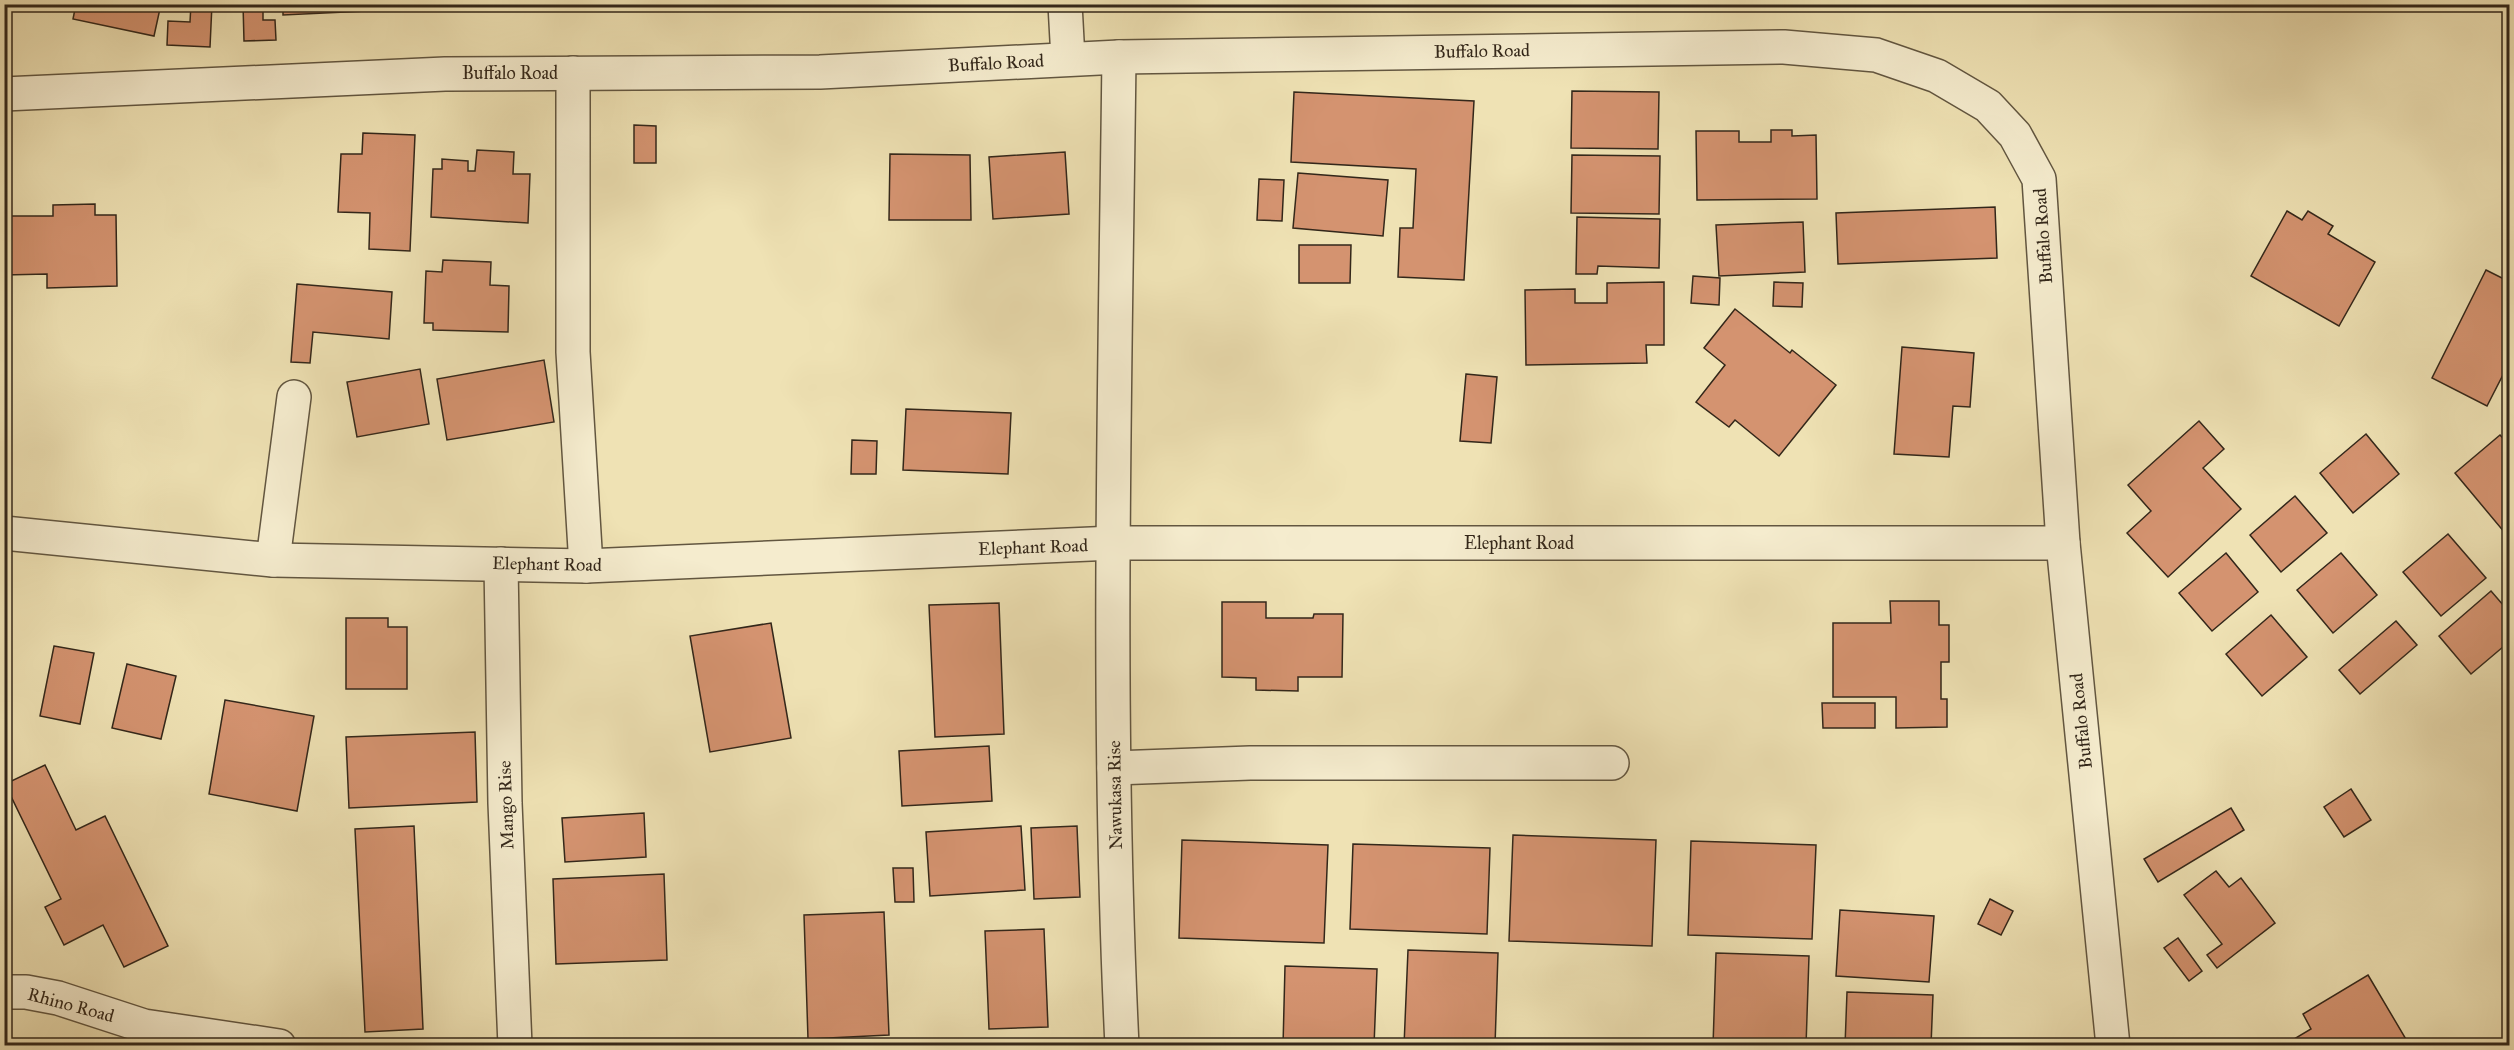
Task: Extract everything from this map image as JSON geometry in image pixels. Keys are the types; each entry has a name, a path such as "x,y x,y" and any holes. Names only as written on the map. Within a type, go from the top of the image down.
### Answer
{"street":[{"path":"1065,4 1068,59"},
{"name":"Buffalo Road","path":"4,94 445,74 820,72 1119,57 1784,47 1876,55 1937,76 1988,106 2015,135 2039,179 2063,543 2113,1046"},
{"name":"Nawukasa Rise","path":"1119,57 1114,768 1122,1046"},
{"path":"573,73 573,352 586,566"},
{"path":"273,560 294,397"},
{"name":"Elephant Road","path":"4,533 273,560 586,566 1114,543 2063,543"},
{"name":"Mango Rise","path":"501,564 505,803 515,1046"},
{"path":"1114,768 1250,763 1612,763"},
{"name":"Rhino Road","path":"4,992 26,992 58,998 144,1026 279,1046"}],"building":[{"path":"76,4 161,4 154,36 73,19"},
{"path":"191,4 212,4 210,47 167,45 168,21 190,22"},
{"path":"243,4 263,4 263,20 275,20 276,40 244,41"},
{"path":"283,4 365,4 366,11 283,15"},
{"path":"1154,4 1192,4 1192,5 1154,7"},
{"path":"1572,91 1659,92 1658,149 1571,148"},
{"path":"1294,92 1474,101 1464,280 1398,277 1400,228 1413,228 1416,169 1291,162"},
{"path":"634,125 656,126 656,163 634,163"},
{"path":"1771,130 1792,130 1792,136 1816,135 1817,199 1697,200 1696,131 1739,131 1739,142 1771,142"},
{"path":"363,133 415,135 410,251 369,249 370,213 338,212 341,154 362,154"},
{"path":"477,150 514,152 513,174 530,174 528,223 431,217 433,169 442,169 442,159 468,161 468,171 475,171"},
{"path":"1065,152 1069,214 993,219 989,157"},
{"path":"890,154 970,155 971,220 889,220"},
{"path":"1572,155 1660,156 1659,214 1571,213"},
{"path":"1298,173 1388,180 1383,236 1293,228"},
{"path":"1259,179 1284,180 1282,221 1257,220"},
{"path":"95,204 95,215 116,215 117,286 47,288 47,274 4,275 4,216 53,216 53,205"},
{"path":"1995,207 1997,258 1838,264 1836,213"},
{"path":"2287,211 2302,220 2308,211 2333,226 2328,234 2375,262 2339,326 2251,276"},
{"path":"1577,217 1660,219 1659,268 1598,266 1597,274 1576,274"},
{"path":"1803,222 1805,272 1719,276 1716,225"},
{"path":"1299,245 1351,245 1350,283 1299,283"},
{"path":"443,260 491,262 490,285 509,286 508,332 433,330 433,323 424,323 426,271 442,272"},
{"path":"2486,270 2510,282 2510,361 2487,406 2432,378"},
{"path":"1693,276 1720,278 1719,305 1691,303"},
{"path":"1664,282 1664,345 1646,345 1647,363 1526,365 1525,290 1575,289 1575,303 1607,303 1607,283"},
{"path":"1774,282 1803,283 1802,307 1773,306"},
{"path":"297,284 392,292 389,339 313,332 310,363 291,362"},
{"path":"1735,309 1790,353 1792,350 1836,385 1779,456 1735,420 1729,427 1696,402 1725,365 1704,348"},
{"path":"1902,347 1974,353 1970,407 1953,406 1949,457 1894,454"},
{"path":"544,360 554,422 447,440 437,379"},
{"path":"420,369 429,424 357,437 347,382"},
{"path":"1466,374 1497,377 1491,443 1460,441"},
{"path":"906,409 1011,413 1008,474 903,470"},
{"path":"2199,421 2224,449 2203,468 2241,509 2168,577 2127,533 2151,511 2128,485"},
{"path":"2366,434 2399,474 2353,513 2320,473"},
{"path":"2500,435 2510,446 2510,539 2455,473"},
{"path":"852,440 877,441 876,474 851,474"},
{"path":"2295,496 2327,533 2281,572 2250,535"},
{"path":"2448,534 2486,578 2441,616 2403,572"},
{"path":"2226,553 2258,592 2212,631 2179,593"},
{"path":"2341,553 2377,595 2333,633 2297,590"},
{"path":"2491,591 2510,613 2510,641 2471,674 2439,636"},
{"path":"1890,601 1939,601 1939,625 1949,625 1949,662 1941,662 1941,699 1947,699 1947,727 1896,728 1896,697 1833,697 1833,623 1891,623"},
{"path":"1222,602 1266,602 1266,618 1313,618 1314,614 1343,614 1342,677 1298,677 1298,691 1256,690 1256,678 1222,677"},
{"path":"999,603 1004,734 935,737 929,605"},
{"path":"4,614 11,615 5,663 4,663"},
{"path":"2271,615 2307,657 2262,696 2226,654"},
{"path":"346,618 388,618 388,627 407,627 407,689 346,689"},
{"path":"2396,621 2417,645 2360,694 2339,670"},
{"path":"771,623 791,738 710,752 690,636"},
{"path":"54,646 94,653 80,724 40,716"},
{"path":"127,664 176,676 161,739 112,728"},
{"path":"225,700 314,716 297,811 209,794"},
{"path":"1822,703 1875,703 1875,728 1823,728"},
{"path":"475,732 477,802 349,808 346,737"},
{"path":"989,746 992,801 902,806 899,751"},
{"path":"45,765 76,830 105,816 168,946 124,967 103,925 64,945 45,907 61,899 5,784"},
{"path":"2351,789 2371,820 2344,837 2324,807"},
{"path":"2231,808 2244,830 2158,882 2144,859"},
{"path":"644,813 646,857 565,862 562,818"},
{"path":"414,826 423,1029 365,1032 355,829"},
{"path":"1021,826 1025,890 930,896 926,832"},
{"path":"1077,826 1080,897 1034,899 1031,828"},
{"path":"1513,835 1656,840 1652,946 1509,941"},
{"path":"1182,840 1328,845 1324,943 1179,938"},
{"path":"1691,841 1816,845 1812,939 1688,935"},
{"path":"1353,844 1490,848 1487,934 1350,929"},
{"path":"893,868 913,868 914,902 895,902"},
{"path":"2216,871 2229,887 2241,878 2275,923 2217,968 2207,955 2222,944 2184,895"},
{"path":"664,874 667,960 556,964 553,879"},
{"path":"1990,899 2013,911 2001,935 1978,924"},
{"path":"1840,910 1934,916 1929,982 1836,976"},
{"path":"884,912 889,1035 808,1039 804,915"},
{"path":"1044,929 1048,1027 989,1029 985,931"},
{"path":"2178,938 2202,971 2189,981 2164,948"},
{"path":"1408,950 1498,953 1495,1046 1404,1046"},
{"path":"1716,953 1809,956 1806,1046 1713,1046"},
{"path":"1285,966 1377,969 1374,1046 1283,1046"},
{"path":"2368,975 2410,1046 2291,1046 2289,1042 2311,1029 2303,1014"},
{"path":"1847,992 1933,995 1931,1046 1845,1046"},
{"path":"2510,997 2510,1022 2503,999"}]}
